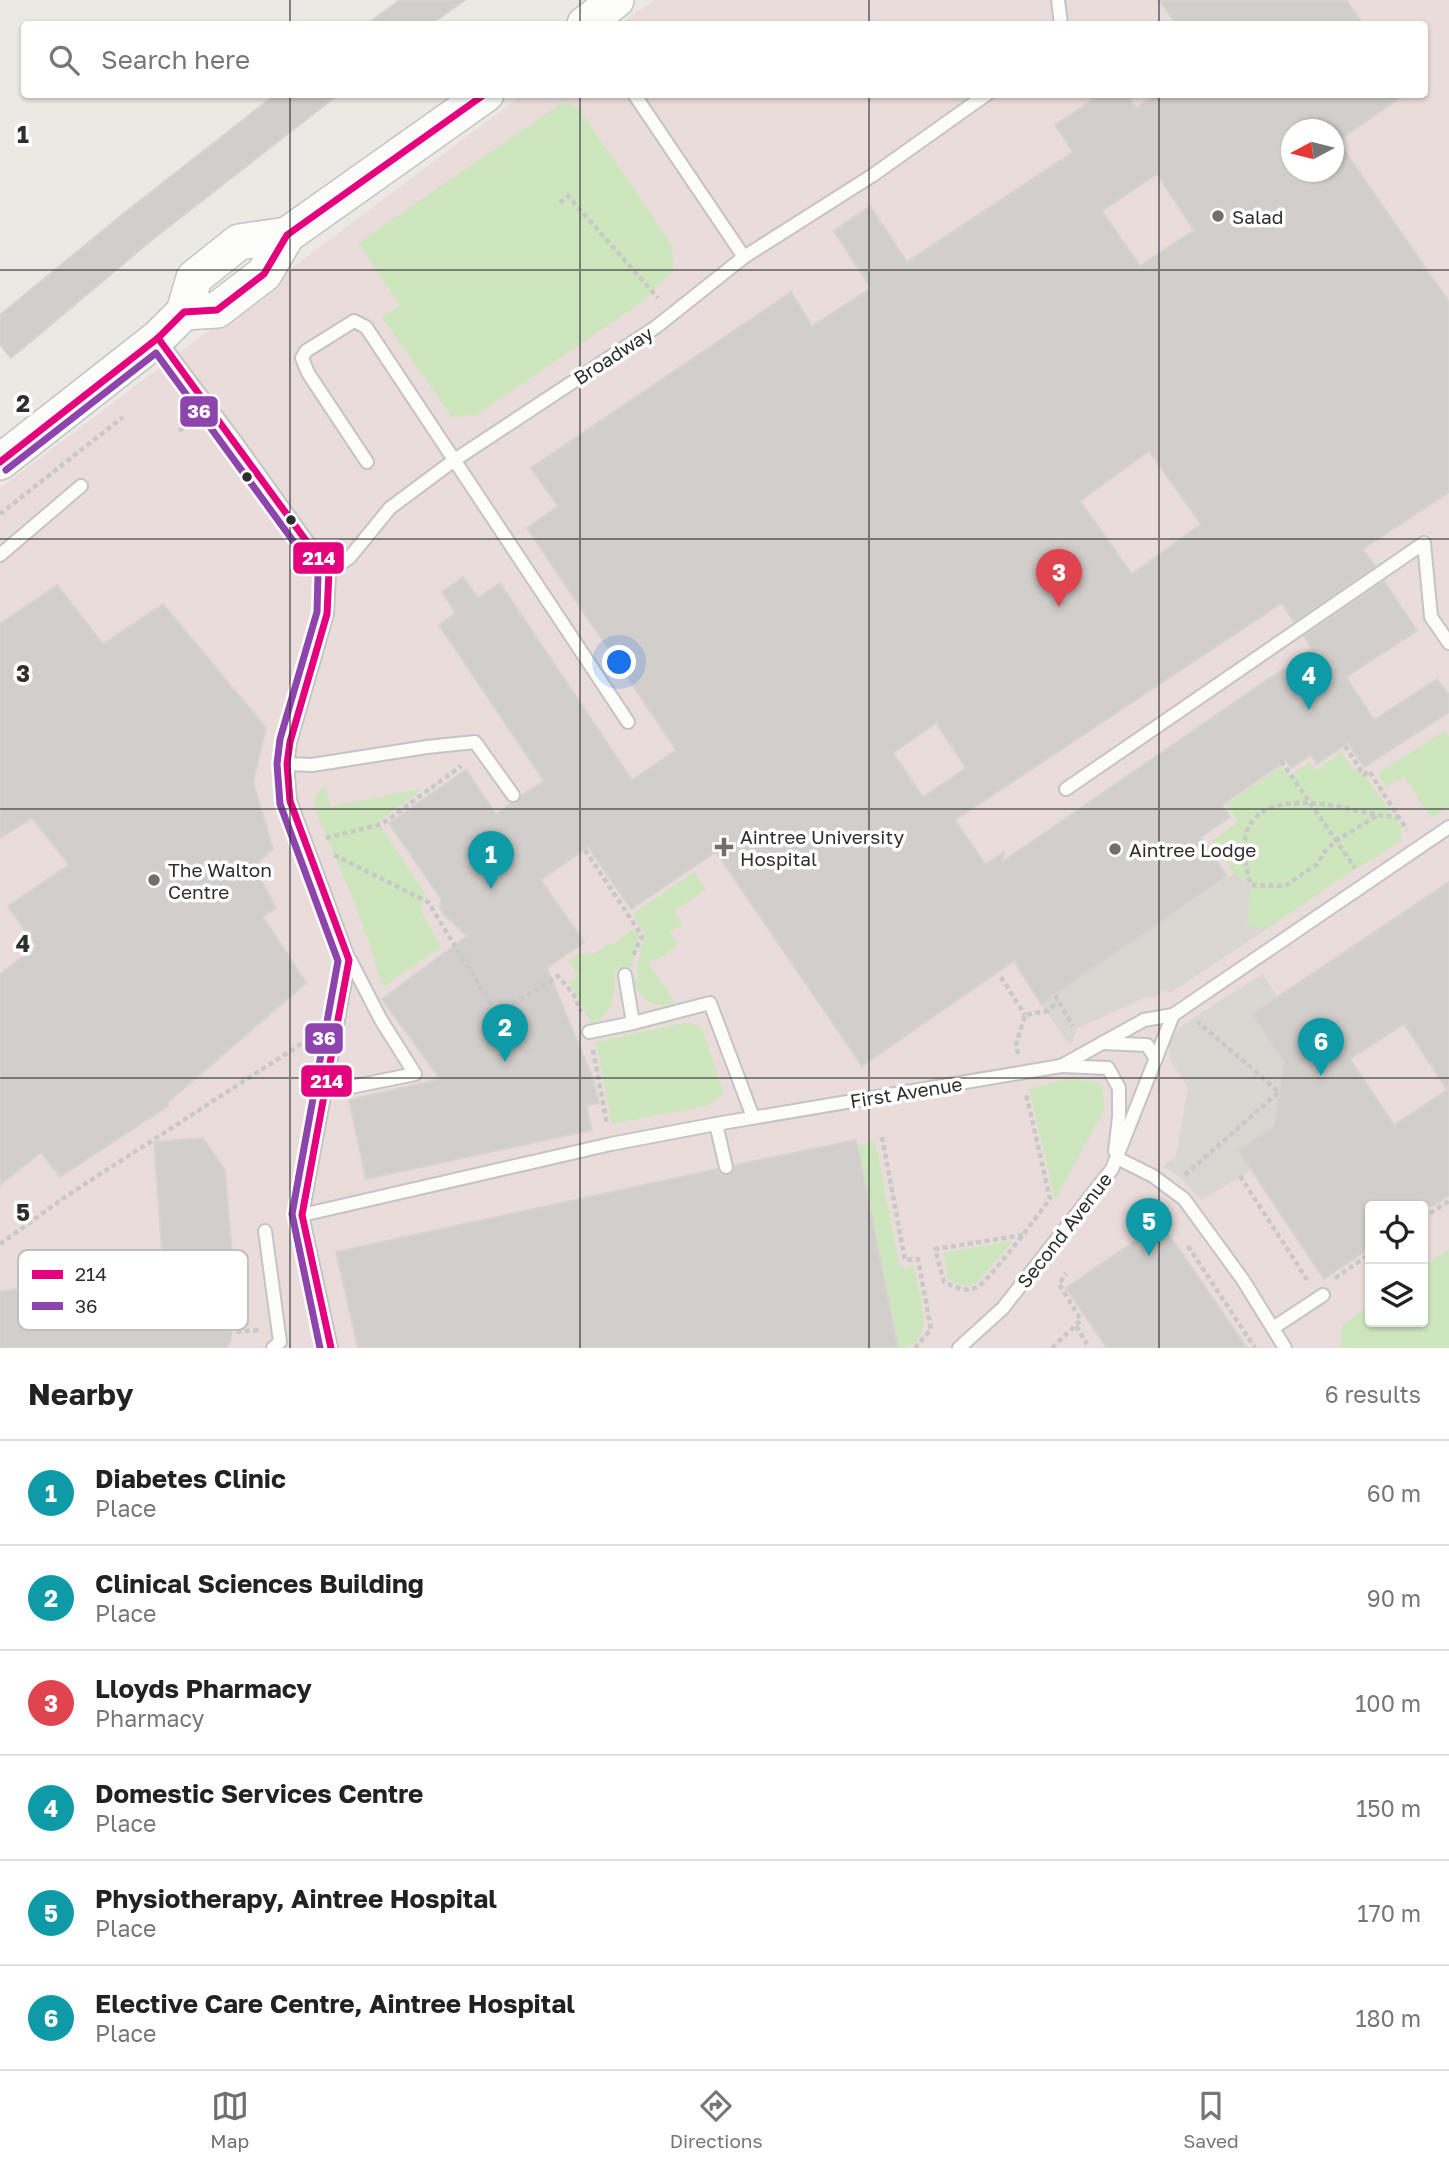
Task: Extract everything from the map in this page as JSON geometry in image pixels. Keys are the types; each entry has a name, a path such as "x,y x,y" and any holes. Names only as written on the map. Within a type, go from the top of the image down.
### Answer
{"street":[{"path":"590,21 616,0"},
{"path":"0,462 158,338 184,312 194,278 239,242 287,235 480,98"}],"lane":[{"path":"1058,0 1061,21"},
{"path":"637,98 744,257"},
{"name":"Broadway","path":"328,572 351,557 390,508 453,461 656,327 744,257 873,174 981,98"},
{"path":"367,462 308,373 302,358 306,351 354,321 366,327 628,722"},
{"path":"158,338 328,572 327,614 290,742 287,764 290,802 349,960 380,1020 415,1074 326,1092"},
{"path":"0,555 81,486"},
{"path":"1066,789 1424,543 1431,617 1449,643"},
{"path":"287,764 312,765 475,742 513,795"},
{"name":"First Avenue","path":"302,1215 598,1147 753,1117 1061,1066 1144,1020 1173,1015 1448,829"},
{"path":"331,1348 302,1215 349,960"},
{"path":"625,975 633,1023"},
{"path":"589,1032 710,1003 753,1117"},
{"name":"Second Avenue","path":"959,1348 1003,1308 1115,1164 1173,1015"},
{"path":"1102,1043 1147,1045 1156,1059"},
{"path":"1061,1066 1108,1068 1118,1088 1119,1117 1115,1164 1153,1176 1184,1199 1243,1280 1286,1348"},
{"path":"716,1124 726,1167"},
{"path":"265,1231 278,1346"},
{"path":"1273,1328 1321,1290"}],"path":[{"path":"560,203 568,196 671,313"},
{"path":"0,514 123,417"},
{"path":"1345,746 1364,775 1370,771 1407,831"},
{"path":"325,839 382,824 481,751"},
{"path":"1281,761 1356,869"},
{"path":"1376,816 1336,841 1325,851 1317,864 1285,886 1251,885 1244,864 1245,846 1247,829 1256,814 1274,807 1310,803 1376,816 1398,817"},
{"path":"585,850 642,936 625,975"},
{"path":"331,853 428,902 497,1014 558,976 574,996 589,1032 609,1132"},
{"path":"1001,977 1025,1015 1016,1045 1050,1199 1023,1235 980,1286 963,1290 944,1282 935,1250 1023,1235"},
{"path":"1055,995 1073,1026"},
{"path":"1025,1015 1047,1012 1058,1000"},
{"path":"1181,1178 1279,1092 1194,1019"},
{"path":"0,1244 68,1195 318,1032"},
{"path":"882,1137 905,1260 918,1259 931,1329 915,1348"},
{"path":"1240,1177 1321,1290 1365,1258"},
{"path":"1428,1215 1449,1200"},
{"path":"1182,1237 1255,1348"},
{"path":"1052,1348 1081,1320 1059,1284 1066,1273"},
{"path":"1076,1326 1087,1344"}],"shaded area":[{"name":"Aintree University Hospital","path":"654,0 1449,0 1449,1249 1428,1264 1428,1201 1365,1201 1365,1309 1342,1325 1340,1348 0,1348 0,488 518,98 1428,98 1428,21 624,21"},
{"path":"1234,873 1251,885 1247,925 1267,929 1172,992 1163,991 1155,997 1146,997 1078,1028 1070,1045 1041,1004"},
{"path":"1262,974 1278,997 1252,1014 1284,1062 1274,1126 1238,1150 1251,1170 1202,1200 1175,1173 1163,1167 1176,1156 1188,1088 1171,1061 1169,1049 1172,1037 1181,1026"}],"green space":[{"path":"562,103 578,107 666,236 673,250 673,270 643,301 476,415 452,417 382,317 400,305 358,243"},
{"path":"1445,731 1449,737 1449,807 1431,818 1404,776 1386,787 1378,773"},
{"path":"1341,752 1352,769 1360,769 1401,826 1401,841 1267,929 1247,926 1251,885 1234,873 1212,841 1238,822 1226,804 1281,767 1289,776 1310,762 1316,770"},
{"path":"322,788 326,788 330,807 423,788 378,822 425,893 421,911 441,947 384,986 353,899 314,807 316,795"},
{"path":"694,872 706,889 674,911 682,924 670,932 678,944 664,956 648,962 675,1003 654,1004 639,992 633,979 638,979 637,965 645,935 633,914"},
{"path":"635,928 639,937 632,967 615,970 612,1002 605,1014 592,1025 569,982 578,976 569,960 581,953 592,955 610,943 612,945"},
{"path":"688,1022 698,1026 703,1032 724,1094 706,1106 612,1124 596,1042"},
{"path":"1073,1079 1098,1082 1102,1088 1105,1108 1055,1200 1029,1088"},
{"path":"875,1140 900,1268 913,1265 922,1301 923,1328 919,1338 911,1345 898,1348 857,1146"},
{"path":"1011,1241 975,1284 966,1286 948,1280 944,1253"},
{"path":"1449,1249 1449,1348 1340,1348 1342,1325 1365,1309 1365,1327 1428,1327 1428,1264"}],"building":[{"path":"400,0 465,0 435,21 371,21"},
{"path":"1159,0 1346,0 1361,21 1174,21"},
{"path":"271,98 334,98 153,239 11,358 0,344 0,315"},
{"path":"1095,98 1130,98 1136,108 1150,98 1399,98 1344,137 1344,119 1281,119 1281,182 1344,182 1344,150 1449,302 1449,492 1363,549 1375,566 1294,622 1282,603 955,820 985,864 1004,852 1002,862 1312,649 1304,636 1384,581 1417,631 1346,677 1374,720 1437,679 1449,695 1449,712 1364,767 1348,743 1317,764 1311,755 1291,768 1286,761 1222,805 1230,817 1201,837 1227,876 1041,1004 1014,961 862,1066 716,852 631,909 588,847 541,880 584,942 547,968 593,1079 599,1103 586,1106 592,1130 366,1179 349,1100 440,1079 382,999 467,936 444,915 440,907 441,899 389,823 466,770 496,814 544,781 439,625 456,613 442,592 463,577 478,598 500,583 632,780 676,750 527,528 558,506 531,468 791,292 812,326 871,288 834,231 870,206 907,262 1073,152 1055,125","holes":["1157,174 1194,230 1140,266 1102,211","1149,451 1201,524 1132,574 1080,501","936,723 966,768 923,797 893,753"]},
{"name":"The Walton Centre","path":"57,585 103,644 163,604 266,728 253,782 273,849 254,866 276,908 263,917 306,983 168,1102 168,1106 60,1177 41,1152 0,1185 0,974 36,946 8,906 69,865 32,818 0,838 0,624"},
{"path":"1449,882 1449,1195 1433,1206 1428,1206 1428,1201 1365,1201 1365,1251 1324,1279 1238,1150 1274,1126 1284,1062 1252,1014","holes":["1404,1024 1447,1090 1394,1125 1350,1059"]},
{"path":"203,1138 225,1170 232,1250 162,1250 154,1142"},
{"path":"856,1140 898,1348 358,1348 336,1252 717,1169 727,1176 732,1173 735,1165"},
{"path":"1161,1223 1247,1348 1107,1348 1066,1288"},
{"path":"18,1289 18,1330 231,1330 231,1340 227,1348 0,1348 0,1291"}],"transit line":[{"name":"214","path":"0,462 158,338 184,312 217,310 264,274 287,235 479,98"},
{"name":"214","path":"158,338 329,572 327,614 290,742 287,764 290,801 349,960 302,1215 331,1348"},
{"name":"36","path":"6,470 156,353 318,575 317,612 280,739 277,764 280,804 338,961 292,1214 320,1348"}],"place":[{"name":"Salad","path":"1218,216"},
{"name":"Lloyds Pharmacy","path":"1059,607"},
{"name":"Domestic Services Centre","path":"1309,710"},
{"name":"Aintree University Hospital","path":"724,847"},
{"name":"Aintree Lodge","path":"1115,849"},
{"name":"The Walton Centre","path":"154,880"},
{"name":"Diabetes Clinic","path":"491,889"},
{"name":"Clinical Sciences Building","path":"505,1062"},
{"name":"Elective Care Centre, Aintree Hospital","path":"1321,1076"},
{"name":"Physiotherapy, Aintree Hospital","path":"1149,1256"}]}
